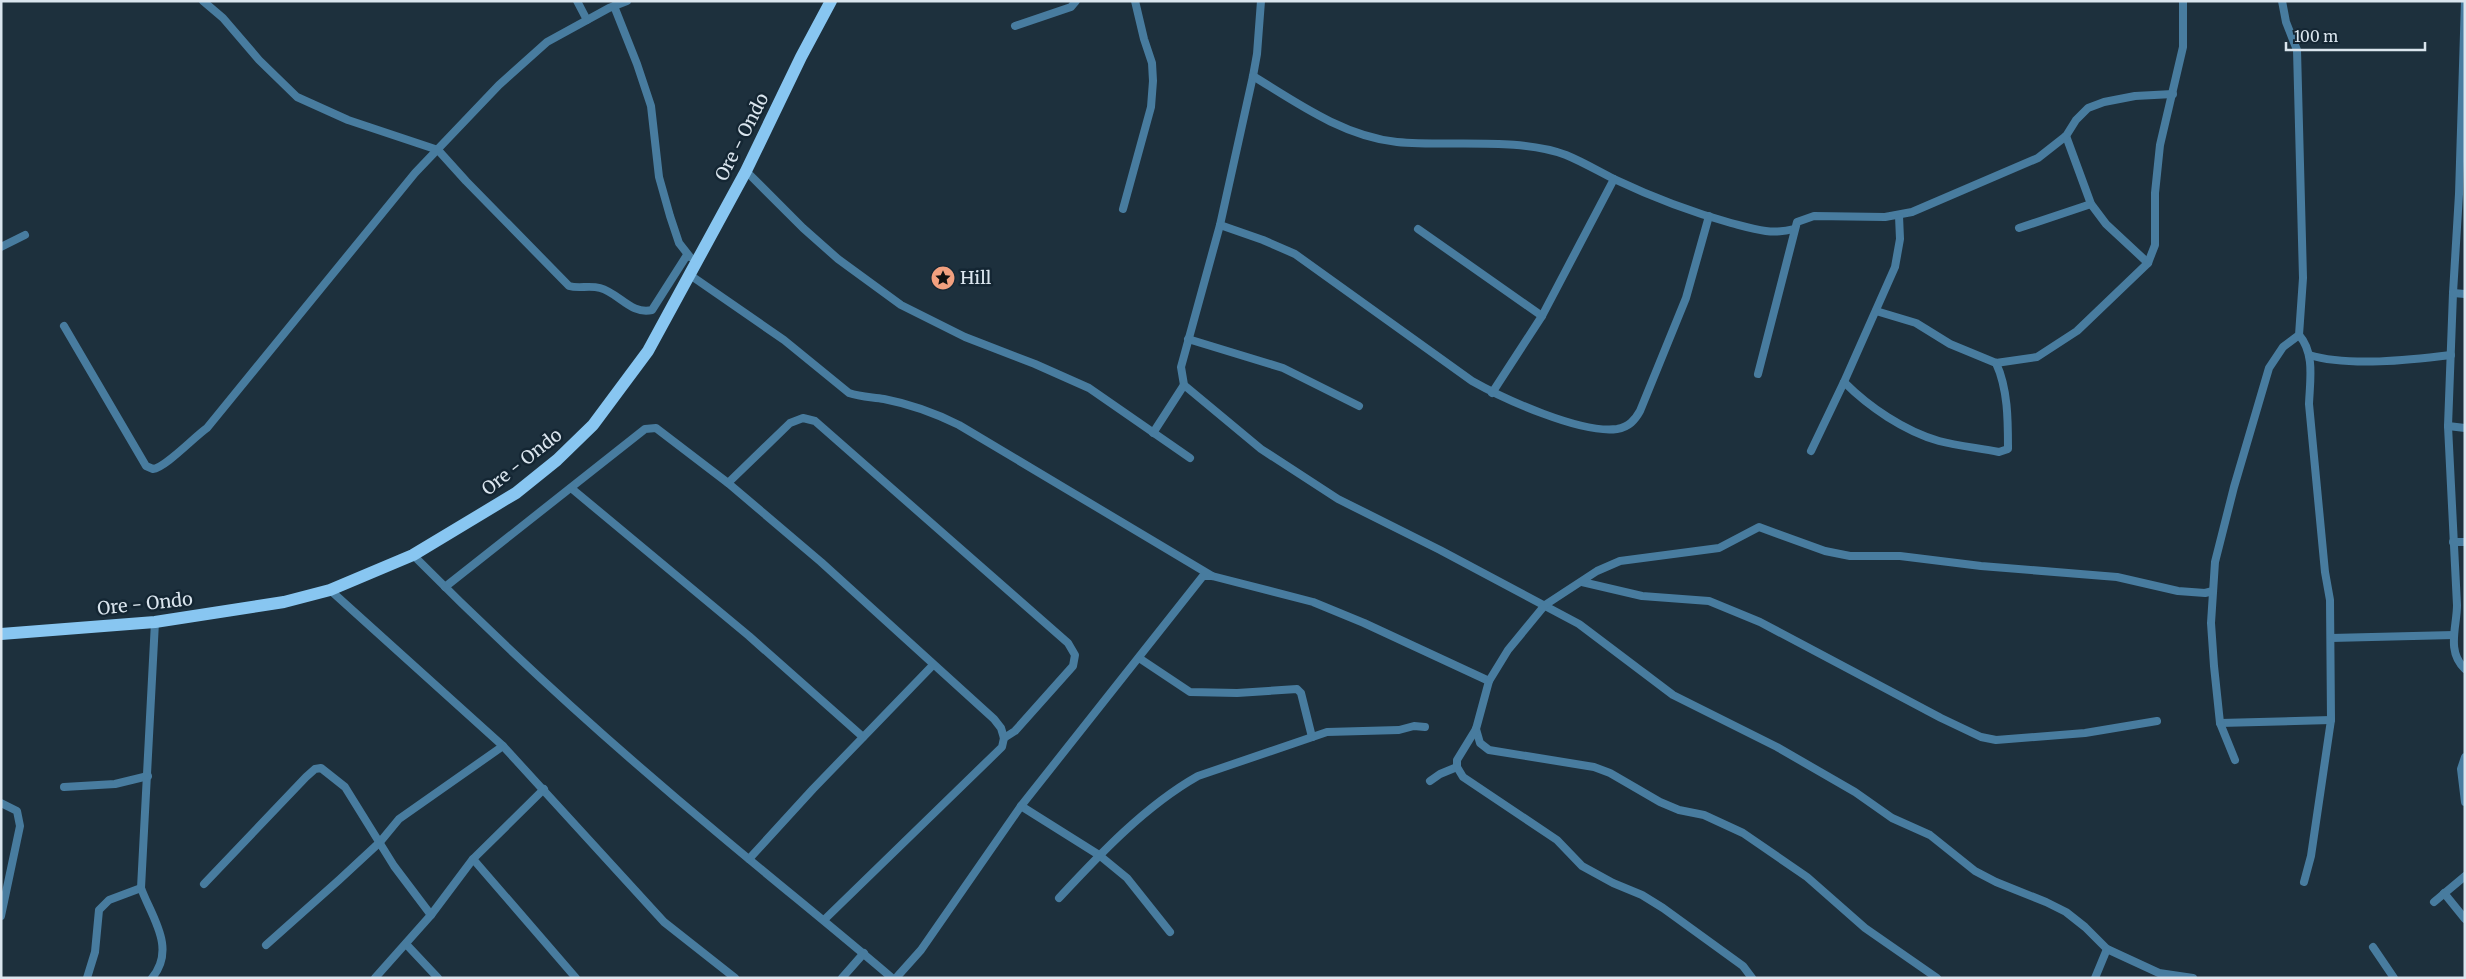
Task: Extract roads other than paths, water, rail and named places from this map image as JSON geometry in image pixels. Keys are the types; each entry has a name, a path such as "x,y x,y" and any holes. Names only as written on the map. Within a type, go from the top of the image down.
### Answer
{"main road":[{"name":"Ore - Ondo","path":"1,634 155,622 284,602 330,590 413,555 516,493 558,460 593,425 648,351 690,275 692,259 746,171 831,1"}],"street":[{"path":"204,1 223,18 259,60 297,97 348,120 438,150 569,286 600,288 644,312 652,310 692,259 679,243 659,177 651,106 614,6"},
{"path":"577,1 587,20"},
{"path":"64,326 136,452 146,466 158,469 165,465 190,440 207,428 415,173 499,85 547,42 627,1"},
{"path":"1015,26 1071,7 1076,1"},
{"path":"1123,209 1146,125 1153,81 1152,63 1144,40 1135,1"},
{"path":"1261,1 1258,54 1220,225 1181,367 1184,385 1261,449 1338,499 1545,605 1578,624 1673,695 1777,747 1855,792 1892,818 1930,835 1975,871 2066,912 2085,927 2107,949 2159,973 2193,978"},
{"path":"1876,311 1916,324 1950,344 1996,363 2037,358 2077,331 2148,264 2155,245 2155,193 2160,145 2183,48 2183,1"},
{"path":"2282,1 2286,22 2296,50 2303,278 2299,335 2306,343 2311,371 2309,404 2325,572 2330,600 2331,638 2331,720 2311,856 2304,882"},
{"path":"2465,1 2463,129 2453,293 2448,426 2454,542 2461,623 2454,634 2455,656 2465,669"},
{"path":"1253,76 1343,128 1368,136 1395,142 1517,146 1565,154 1614,179 1662,200 1709,216 1767,232 1778,233 1794,229"},
{"path":"1758,374 1797,222 1814,216 1899,216 2038,158 2066,136 2076,120 2088,108 2104,102 2135,96 2173,94"},
{"path":"2066,136 2091,204 2106,224 2148,264"},
{"path":"746,171 803,228 838,259 900,305 965,337 1035,364 1089,388 1190,458"},
{"path":"1492,393 1542,316 1614,179"},
{"path":"2019,228 2091,204"},
{"path":"1220,225 1263,240 1295,254 1472,382 1492,393 1535,410 1586,426 1617,429 1633,423 1640,411 1686,298 1709,216"},
{"path":"1811,451 1896,267 1899,252 1899,216"},
{"path":"1418,229 1542,316"},
{"path":"1,246 25,235"},
{"path":"690,275 784,340 849,392 858,396 882,398 915,406 952,421 1212,576"},
{"path":"2453,293 2465,294"},
{"path":"2235,760 2220,723 2211,623 2215,562 2222,528 2269,368 2283,347 2299,335"},
{"path":"1188,339 1283,368 1359,406"},
{"path":"2309,355 2322,359 2400,362 2451,355"},
{"path":"1844,382 1867,402 1900,424 1920,434 1939,441 1999,452 2008,449 2008,436 2003,378 1996,363"},
{"path":"1154,433 1184,385"},
{"path":"728,483 790,423 803,418 815,421 1068,644 1076,655 1073,666 1015,730 1004,738"},
{"path":"2448,426 2465,428"},
{"path":"444,587 645,429 656,428 728,483 821,562 994,719 1001,728 1004,738 1002,747 975,775 919,826 824,920"},
{"path":"571,488 749,636 863,737"},
{"path":"1752,978 1743,966 1664,908 1642,895 1613,883 1582,866 1557,840 1476,787 1463,777 1457,768 1457,760 1476,730 1489,681 1508,650 1545,605 1596,572 1620,561 1719,548 1759,527 1825,551 1850,556 1900,556 2137,580 2178,591 2205,593 2213,591"},
{"path":"2454,542 2465,542"},
{"path":"413,555 444,587 618,746 749,859 894,978 921,950 1021,806 1175,614 1200,578 1207,575 1212,576 1313,602 1364,622 1489,681"},
{"path":"1582,582 1642,596 1709,601 1760,622 1941,718 1981,737 1996,740 2085,733 2157,721"},
{"path":"330,590 503,746 664,922 735,978"},
{"path":"152,978 161,957 162,940 158,922 141,888 155,622"},
{"path":"2331,638 2454,634"},
{"path":"1139,658 1190,692 1237,693 1297,689 1300,693 1312,737"},
{"path":"749,859 933,665"},
{"path":"2220,723 2331,720"},
{"path":"1059,898 1099,855 1183,784 1198,776 1312,737 1342,731 1399,730 1414,726 1425,727"},
{"path":"1476,730 1480,743 1489,750 1594,767 1610,773 1660,802 1679,810 1704,814 1743,833 1807,877 1865,928 1936,978"},
{"path":"266,946 380,842 400,819 503,746"},
{"path":"2465,757 2461,769 2465,802"},
{"path":"204,884 315,769 322,768 328,771 345,787 394,866 431,915"},
{"path":"1430,781 1440,774 1457,768"},
{"path":"64,787 115,784 148,776"},
{"path":"375,978 431,915 473,859 544,789"},
{"path":"1,803 17,811 20,826 1,916"},
{"path":"1021,806 1099,855 1127,878 1170,932"},
{"path":"473,859 576,978"},
{"path":"2434,902 2465,876"},
{"path":"87,978 95,952 99,910 109,900 141,888"},
{"path":"2444,893 2465,919"},
{"path":"406,944 438,978"},
{"path":"2373,947 2394,978"},
{"path":"2096,978 2107,949"},
{"path":"842,978 864,953"}],"place":[{"name":"Hill","path":"943,278"}]}
